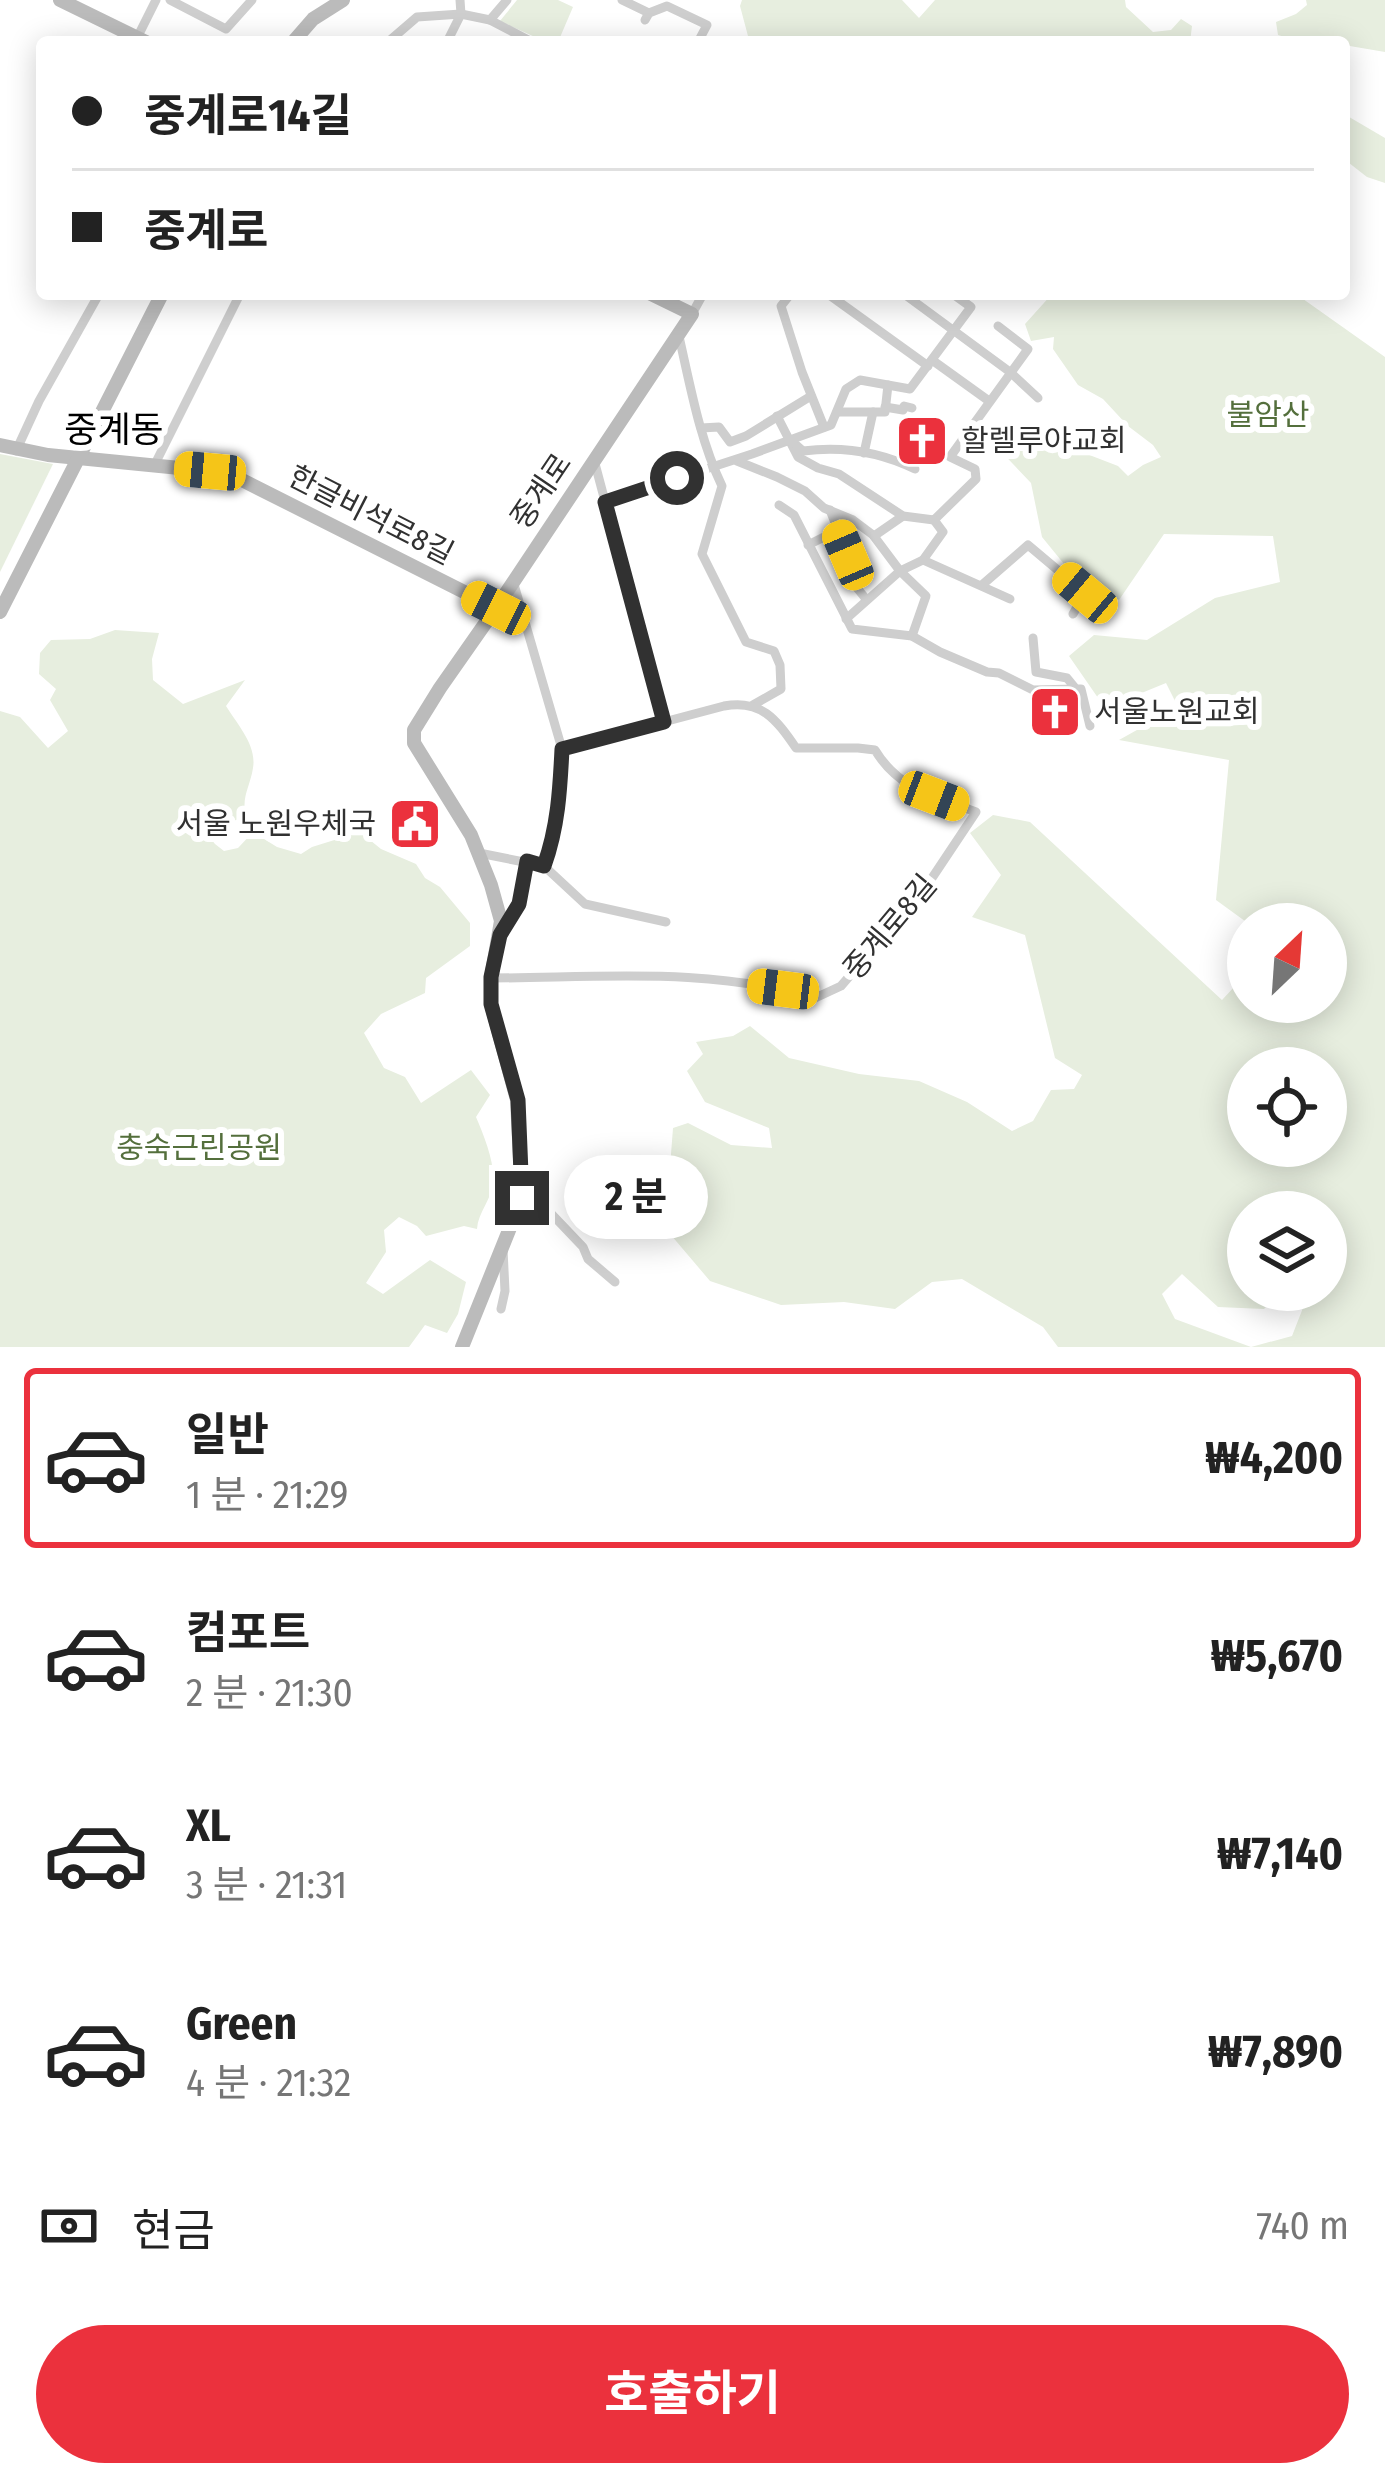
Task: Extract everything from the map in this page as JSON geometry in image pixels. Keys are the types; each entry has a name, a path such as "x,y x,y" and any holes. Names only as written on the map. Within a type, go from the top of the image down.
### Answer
{"street":[{"path":"60,0 132,36"},
{"path":"142,36 156,0"},
{"path":"170,0 226,29 252,0"},
{"path":"298,36 313,19 343,0"},
{"path":"450,36 461,14 460,0"},
{"path":"490,20 507,0"},
{"path":"622,0 647,17 667,6 707,25 701,36"},
{"path":"395,36 417,16 461,14 490,20 521,36"},
{"path":"8,448 96,300"},
{"path":"0,612 159,300"},
{"path":"154,466 237,300"},
{"path":"663,300 692,314 700,300"},
{"path":"785,300 781,306 811,396 827,426 829,448"},
{"path":"837,300 989,401"},
{"path":"913,300 1038,398"},
{"path":"605,502 827,426 846,389 860,380 910,388 971,307 961,300"},
{"name":"중계로","path":"462,1347 522,1198 518,1100 494,1018 491,977 501,921 479,853 413,740 416,725 692,314"},
{"path":"934,520 976,479 975,469 950,458 1028,349 998,326"},
{"path":"562,749 729,704 753,705 781,689 780,665 773,651 746,642 702,554 722,486 701,428 678,332"},
{"path":"836,412 885,412 888,385"},
{"path":"701,428 719,427 730,442 811,396"},
{"path":"885,407 912,408"},
{"path":"864,453 873,412"},
{"path":"777,416 798,457 838,474 903,516 934,520 943,532 922,560 900,572 846,619"},
{"path":"790,440 803,451 829,448 873,453 915,469"},
{"name":"한글비석로8길","path":"8,448 210,471 240,479 496,608"},
{"path":"736,459 805,491 874,536 900,572 926,596 912,636"},
{"path":"594,460 664,722"},
{"path":"779,506 794,515 852,629 912,636 1033,690 1082,689 1090,726"},
{"path":"830,510 848,555 849,578 866,599"},
{"path":"874,536 903,516"},
{"path":"808,544 838,530"},
{"path":"982,585 1028,545 1085,593 1073,614"},
{"path":"922,560 1010,598"},
{"path":"514,581 562,749 559,810 544,866"},
{"path":"1033,638 1036,672 1067,678 1076,689"},
{"name":"중계로8길","path":"491,977 698,978 783,989 813,999 841,986 926,887 976,812 912,788 885,767 875,750 796,748 753,705"},
{"path":"479,853 544,866 585,904 666,922"},
{"name":"중계로","path":"500,935 519,904 527,861"},
{"path":"523,1184 615,1282"},
{"path":"501,1310 503,1249"}],"green space":[{"path":"517,0 558,0 573,7 561,36 533,36 500,21"},
{"path":"742,0 902,0 919,18 935,0 1125,0 1126,7 1153,32 1171,30 1181,19 1192,26 1191,36 748,36"},
{"path":"1306,0 1385,0 1385,52 1350,46 1350,36 1278,35 1276,22 1307,5"},
{"path":"1350,118 1385,138 1385,183 1350,164"},
{"name":"불암산","path":"1047,300 1304,300 1385,357 1385,1347 1251,1347 1058,1347 1043,1327 962,1279 932,1282 895,1309 844,1302 781,1305 710,1281 654,1215 669,1180 673,1128 688,1123 731,1145 772,1148 769,1128 705,1102 687,1071 703,1054 696,1042 733,1036 750,1026 789,1058 919,1081 967,1102 1012,1131 1033,1121 1051,1090 1074,1089 1082,1075 1055,1058 1025,935 972,917 1001,875 970,833 993,815 1030,822 1222,1000 1227,995 1227,1023 1347,1023 1347,903 1227,903 1227,908 1216,900 1229,760 1119,740 1178,707 1166,683 1105,708 1069,656 1094,635 1147,640 1215,598 1280,582 1273,536 1164,534 1119,600 1073,575 1042,537 1031,483 992,442 1004,422 1118,466 1128,476 1161,457 1103,399 1078,385 1053,349 1054,337 1031,341 1025,324"},
{"path":"0,454 53,464 0,572"},
{"name":"충숙근린공원","path":"115,630 159,633 152,659 153,680 183,704 245,680 226,706 252,751 246,816 231,822 214,813 205,816 203,829 215,844 224,851 238,848 253,832 277,847 301,854 360,832 381,849 416,864 470,923 470,946 426,978 425,993 381,1014 364,1033 384,1068 405,1077 421,1103 471,1070 490,1095 476,1117 493,1175 477,1229 464,1226 426,1236 399,1217 384,1230 386,1252 366,1283 383,1294 430,1260 466,1282 458,1314 447,1333 425,1325 409,1347 0,1347 0,711 20,717 48,748 68,731 50,700 56,689 39,674 40,653 51,640 90,639"}],"place":[{"name":"할렐루야교회","path":"922,441"},
{"name":"서울노원교회","path":"1055,712"},
{"name":"서울 노원우체국","path":"415,824"}],"district":[{"name":"중계동","path":"114,429"}],"route":[{"path":"522,1198 518,1100 491,1004 493,967 500,935 519,904 527,861 544,866 547,858 559,810 562,749 664,722 605,502 677,478"}]}
